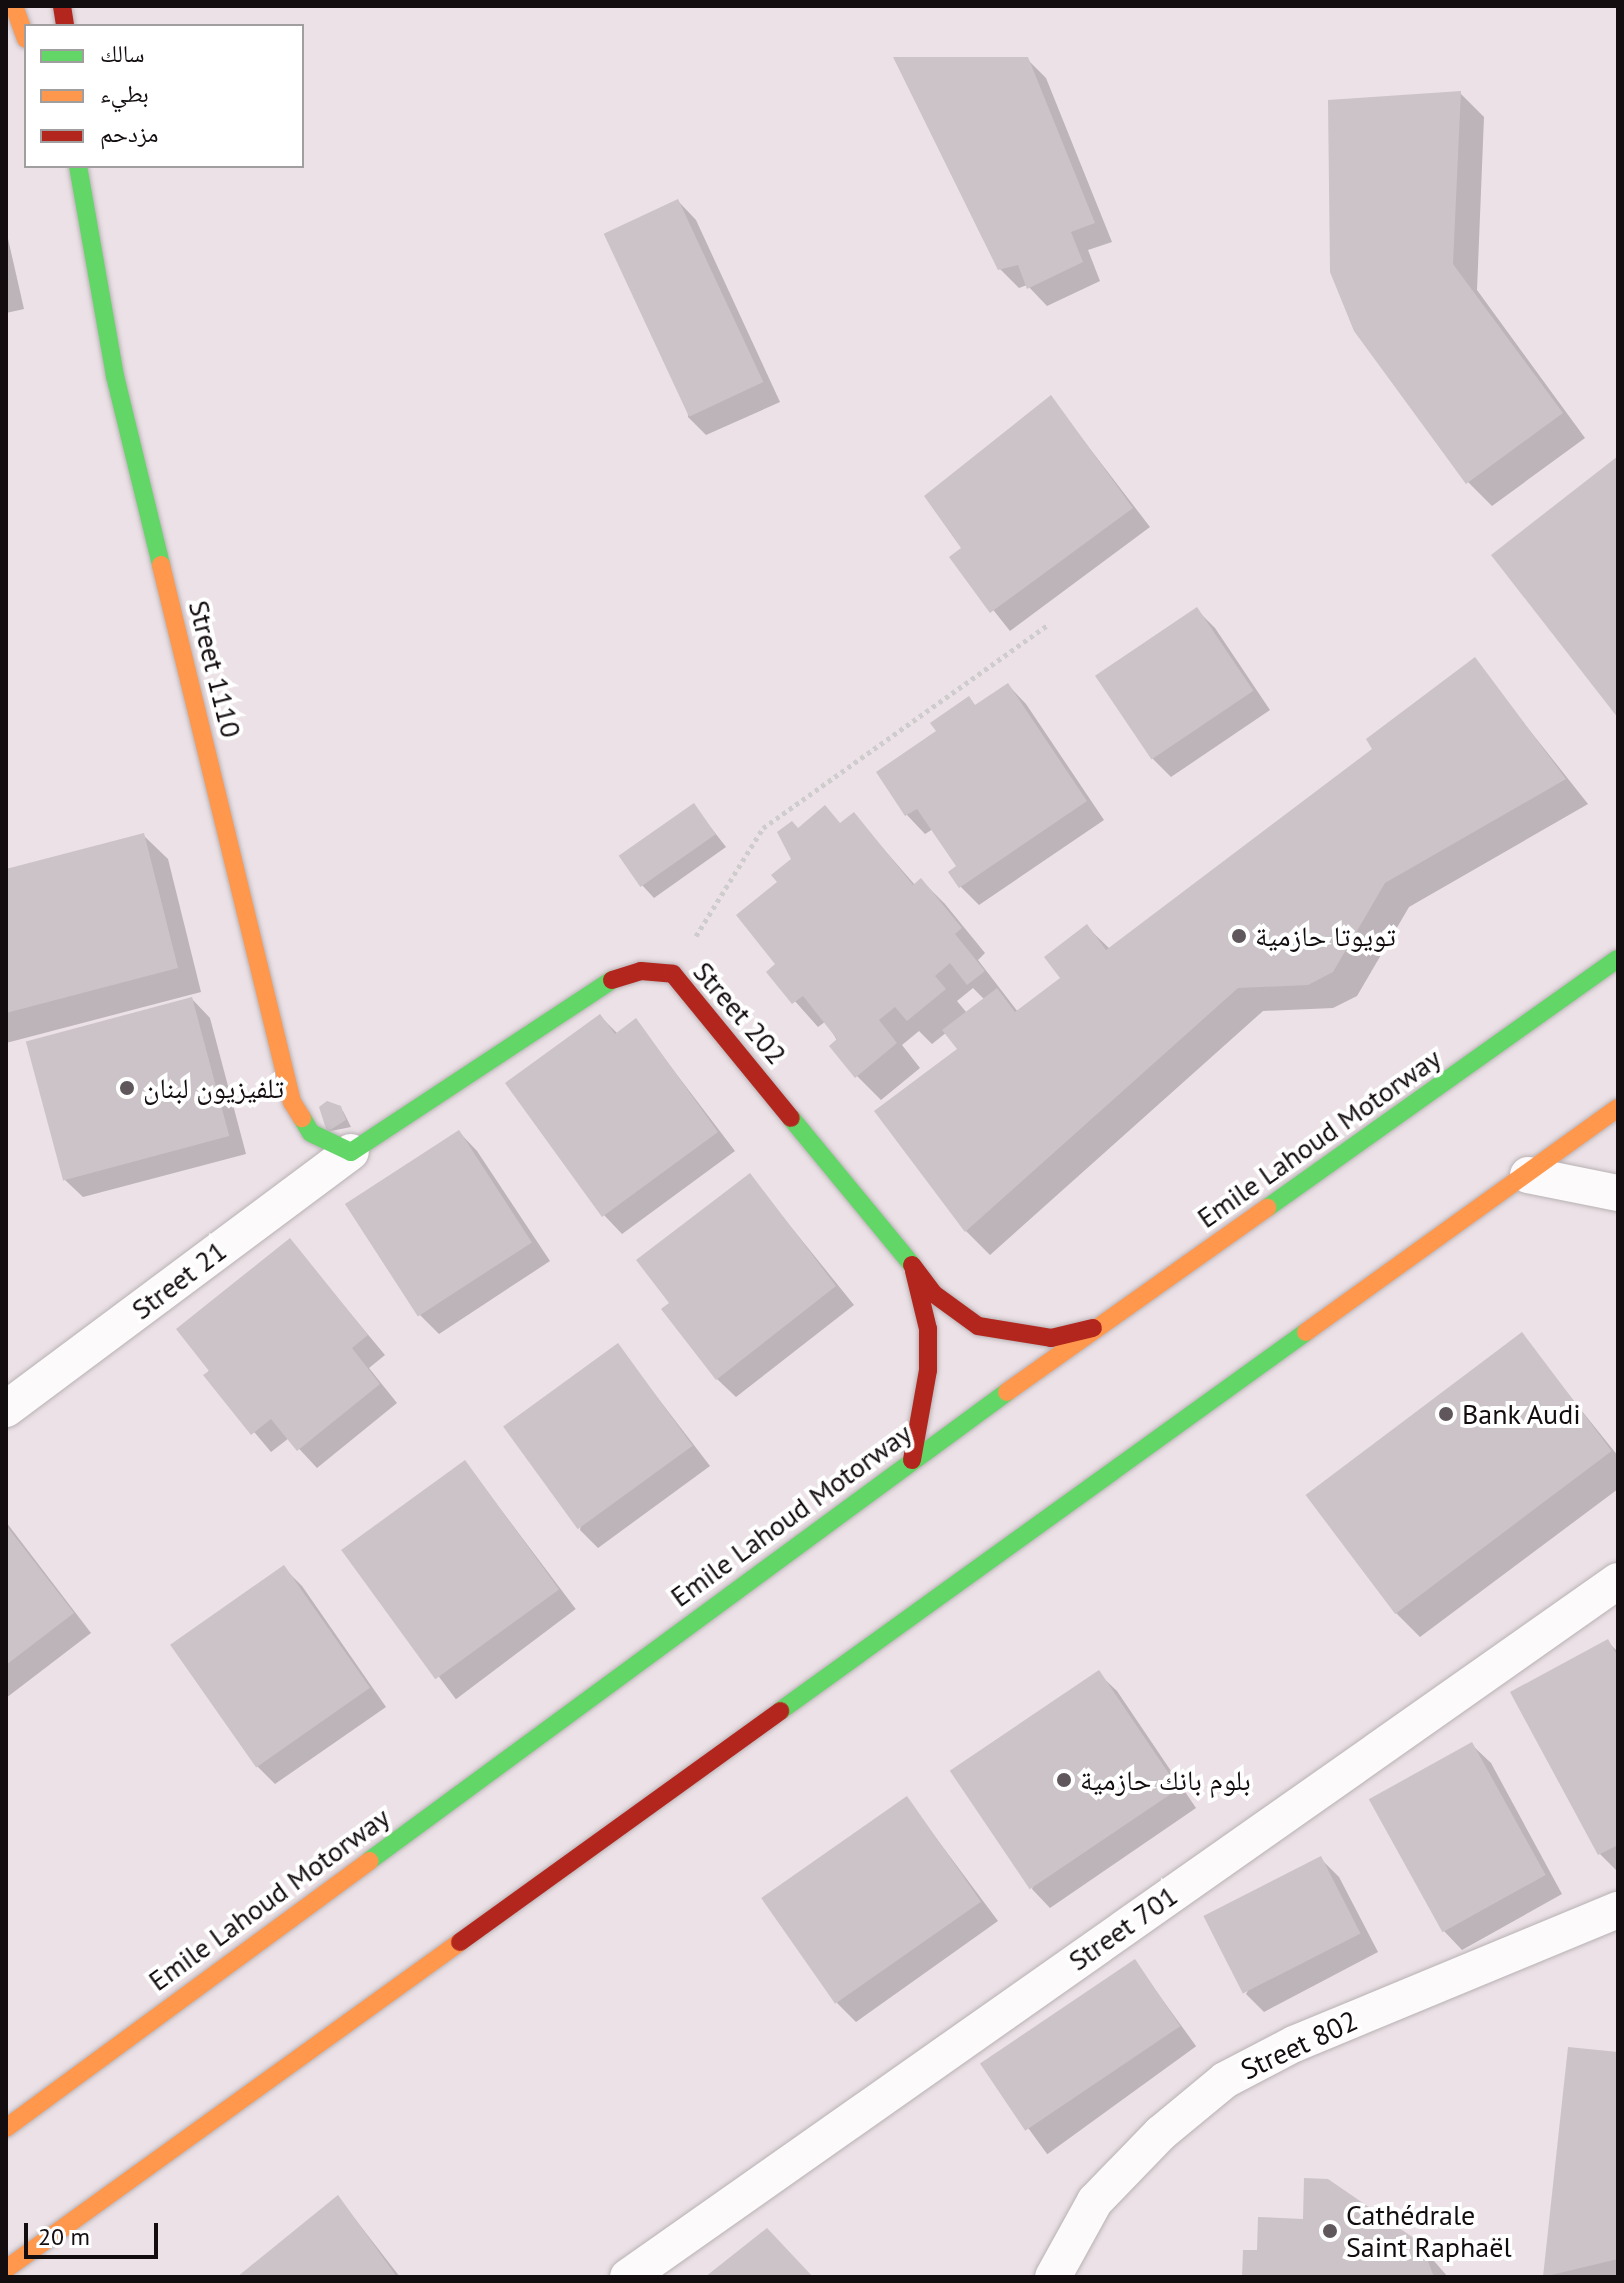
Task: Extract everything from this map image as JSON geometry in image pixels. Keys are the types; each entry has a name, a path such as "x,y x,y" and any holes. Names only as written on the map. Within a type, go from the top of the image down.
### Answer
{"main road":[{"path":"14,6 24,34"},
{"name":"Street 1110","path":"78,168 115,376 292,1102 311,1133 351,1152"},
{"name":"Emile Lahoud Motorway","path":"6,2128 912,1460 1618,959"},
{"name":"Street 202","path":"351,1152 615,978 641,971 673,974 934,1294 978,1326 1051,1338 1103,1326"},
{"path":"6,2269 1618,1108"},
{"path":"912,1265 928,1329 928,1370 912,1460"}],"street":[{"name":"Street 21","path":"6,1409 351,1152"},
{"path":"1528,1175 1618,1193"},
{"name":"Street 701","path":"628,2277 1618,1581"},
{"name":"Street 802","path":"1053,2277 1095,2201 1161,2133 1225,2080 1294,2044 1618,1910"}],"path":[{"path":"673,974 763,828 1048,625"}],"building":[{"path":"893,57 1028,57 1095,223 1071,232 1083,262 1027,289 1018,265 998,270"},
{"path":"1461,91 1453,264 1563,413 1466,484 1354,331 1330,272 1328,100"},
{"path":"678,199 763,382 689,417 604,234"},
{"path":"1051,395 1133,508 990,613 949,557 961,548 924,496"},
{"path":"1618,456 1618,718 1491,555"},
{"path":"1197,607 1253,691 1152,760 1095,676"},
{"name":"تويوتا حازمية","path":"1475,657 1566,779 1385,883 1333,972 1308,985 1238,988 965,1232 874,1111 957,1049 942,1030 997,988 1015,1012 1060,978 1044,957 1087,924 1106,950 1372,749 1366,739"},
{"path":"1008,683 1087,801 959,888 948,872 956,866 917,809 905,816 876,772 936,731 930,723 969,696 975,705"},
{"path":"694,803 716,834 640,887 619,856"},
{"path":"825,805 840,823 854,812 913,885 921,878 962,928 955,934 985,971 967,985 950,963 935,976 946,989 907,1021 895,1007 879,1020 897,1043 855,1078 829,1046 837,1039 803,996 792,1004 766,972 775,964 736,915 777,882 771,875 791,859 777,832 792,821 798,828"},
{"path":"144,833 178,968 6,1013 6,869"},
{"name":"تلفيزيون لبنان","path":"192,997 229,1136 63,1181 26,1042"},
{"path":"600,1014 615,1034 636,1018 718,1132 602,1217 505,1083"},
{"path":"327,1101 341,1106 346,1120 327,1132 319,1107"},
{"path":"459,1130 532,1242 418,1316 345,1204"},
{"path":"750,1173 836,1286 716,1380 661,1309 669,1303 636,1260"},
{"path":"290,1238 368,1335 352,1348 380,1384 297,1451 271,1419 251,1435 203,1375 209,1371 176,1329"},
{"path":"1522,1332 1612,1451 1395,1614 1306,1495"},
{"path":"618,1343 693,1446 578,1529 503,1426"},
{"path":"465,1460 559,1589 435,1679 341,1550"},
{"path":"6,1525 74,1613 6,1665"},
{"path":"284,1565 370,1688 256,1768 170,1645"},
{"path":"1608,1639 1618,1657 1618,1845 1598,1855 1510,1692"},
{"name":"بلوم بانك حازمية","path":"1099,1670 1179,1789 1030,1889 950,1771"},
{"path":"1472,1742 1546,1875 1442,1932 1369,1799"},
{"path":"907,1796 981,1902 835,2004 761,1898"},
{"path":"1321,1856 1360,1934 1243,1993 1203,1916"},
{"path":"1135,1959 1180,2026 1025,2131 980,2064"},
{"path":"1568,2047 1618,2052 1618,2259 1543,2277"},
{"name":"Cathédrale Saint Raphaël","path":"1304,2178 1328,2179 1421,2243 1434,2277 1242,2277 1243,2250 1257,2250 1258,2217 1303,2219"},
{"path":"338,2195 397,2277 237,2277"},
{"path":"767,2228 813,2277 705,2277"}],"traffic: fast":[{"path":"78,168 115,376 161,565"},
{"path":"1267,1208 1618,959"},
{"path":"302,1118 311,1133 351,1152 612,980"},
{"path":"791,1118 912,1265"},
{"path":"780,1711 1306,1332"},
{"path":"369,1861 1007,1392"}],"traffic: slow":[{"path":"14,6 24,34"},
{"path":"161,565 292,1102 302,1118"},
{"path":"1306,1332 1618,1108"},
{"path":"1007,1392 1267,1208"},
{"path":"6,2128 369,1861"},
{"path":"6,2269 460,1942"}],"traffic: jam":[{"path":"62,6 65,24"},
{"path":"612,980 641,971 673,974 791,1118"},
{"path":"912,1265 934,1294 978,1326 1051,1338 1093,1328"},
{"path":"912,1460 928,1370 928,1329 914,1271"},
{"path":"460,1942 780,1711"}],"place":[{"name":"تويوتا حازمية","path":"1239,936"},
{"name":"تلفيزيون لبنان","path":"127,1088"},
{"name":"Bank Audi","path":"1446,1414"},
{"name":"بلوم بانك حازمية","path":"1064,1780"},
{"name":"Cathédrale Saint Raphaël","path":"1330,2231"}]}
